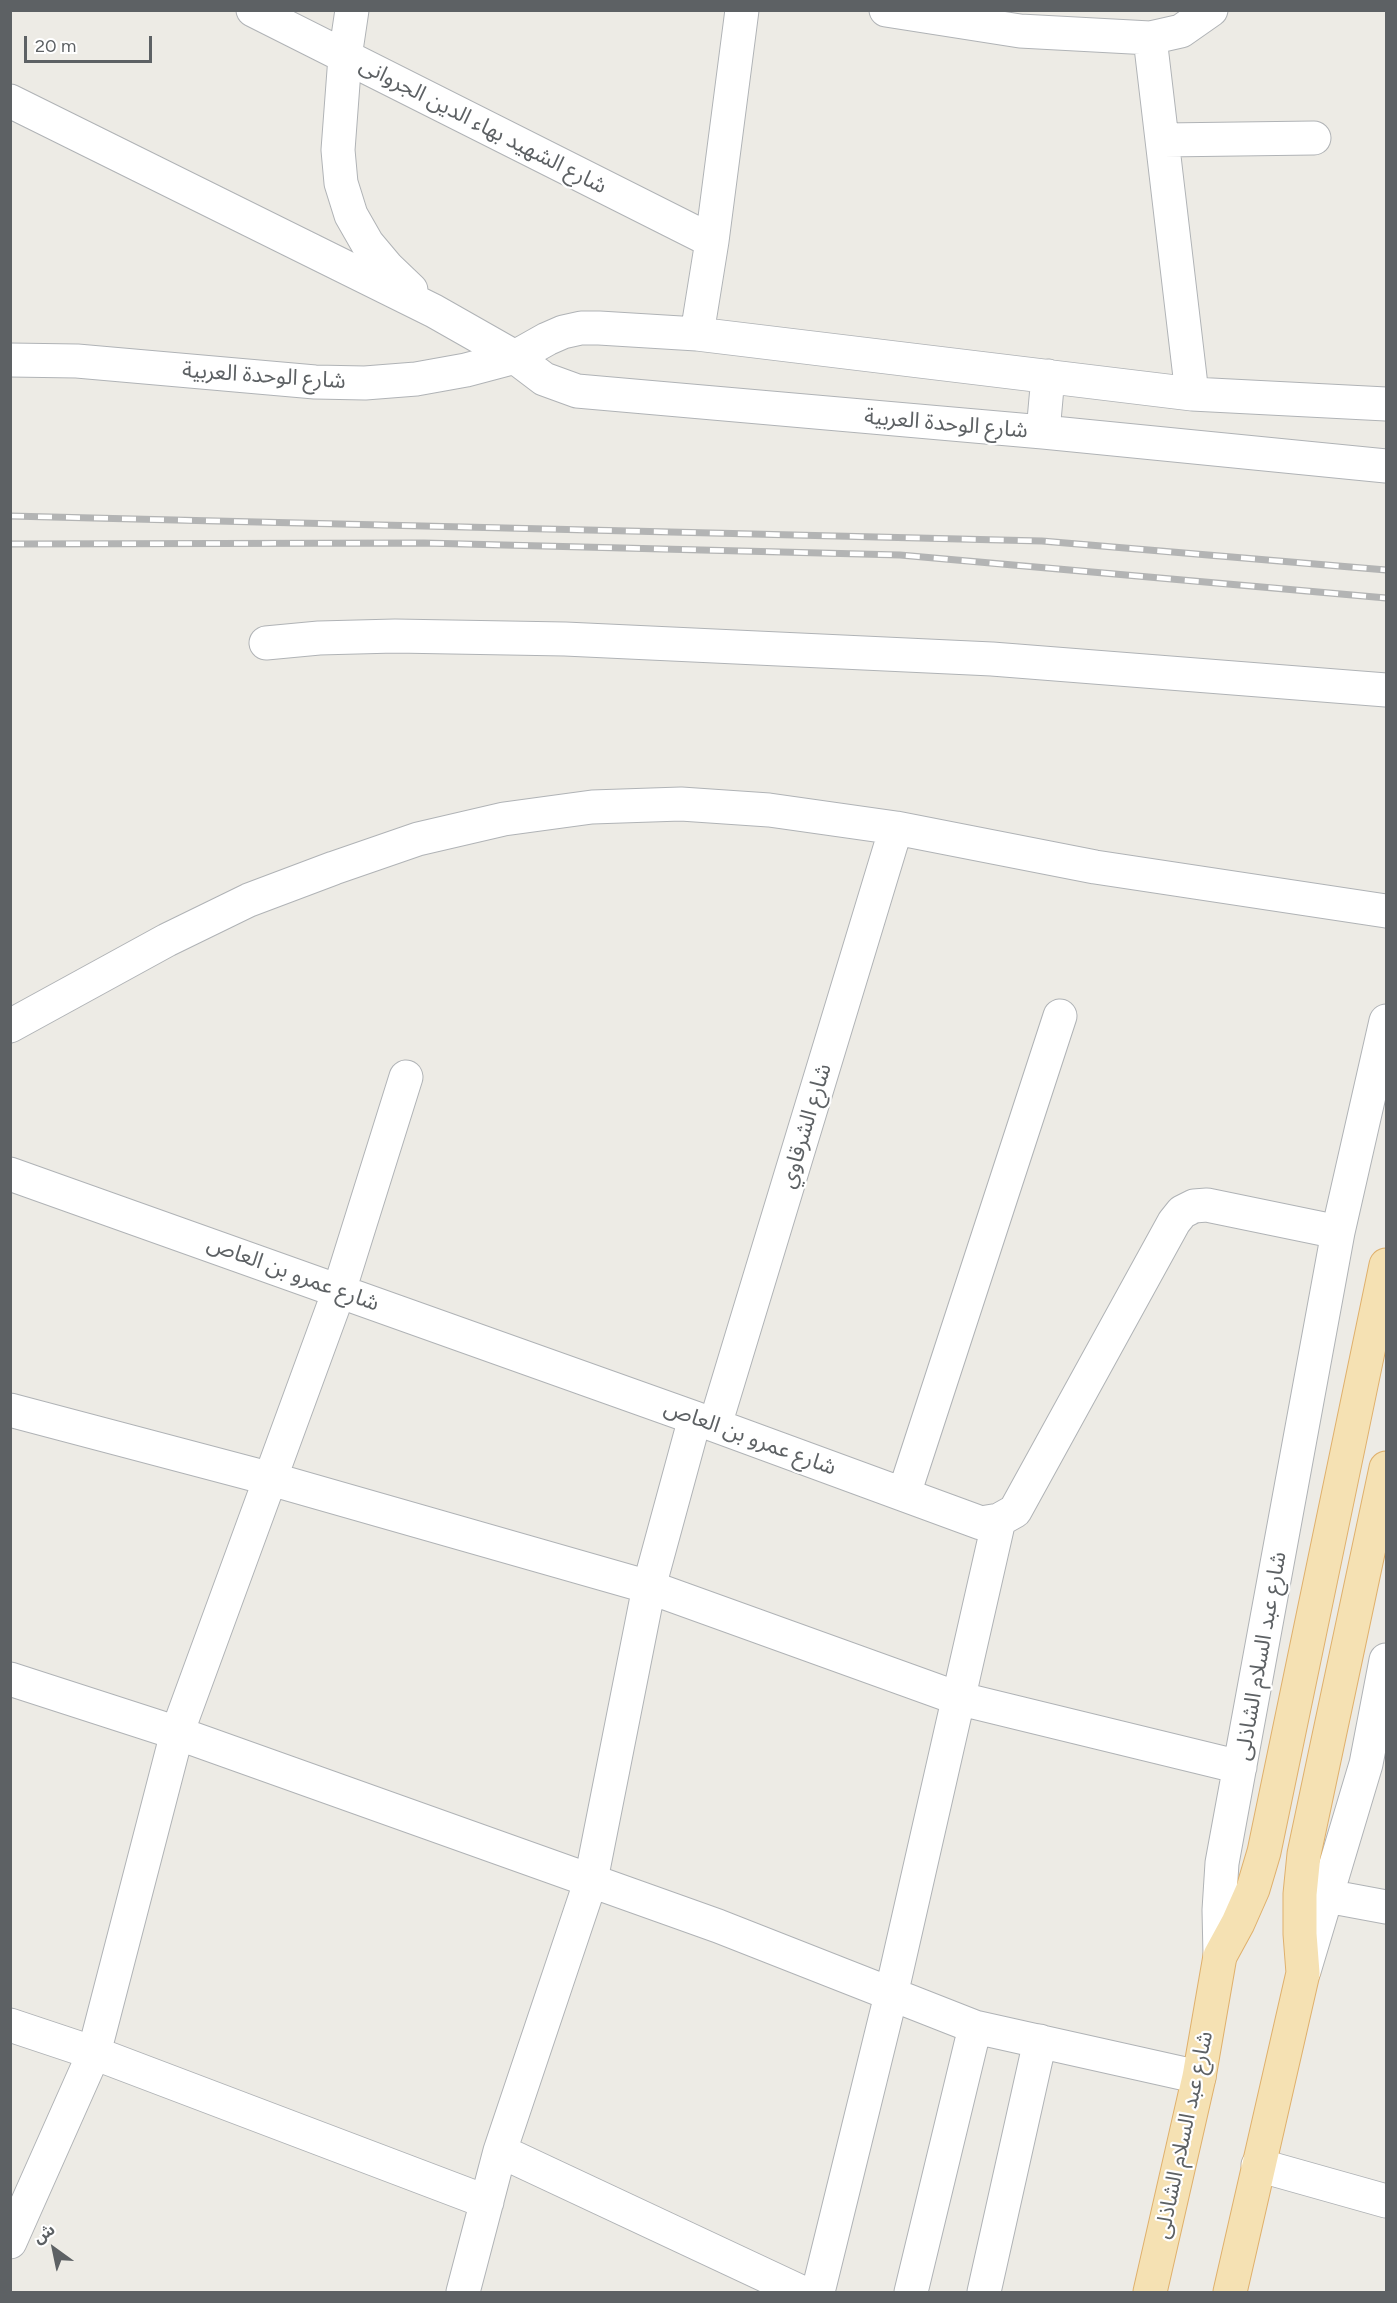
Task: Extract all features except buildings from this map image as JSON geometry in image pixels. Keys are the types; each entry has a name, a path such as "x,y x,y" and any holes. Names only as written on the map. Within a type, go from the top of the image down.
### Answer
{"main road":[{"path":"1220,1956 1253,1888 1264,1852 1386,1265"},
{"path":"1230,2292 1303,1973 1300,1894 1304,1854 1386,1468"},
{"name":"شارع عبد السلام الشاذلى","path":"1150,2292 1199,2077 1220,1956"}],"street":[{"name":"شارع الشهيد بهاء الدين الجروانى","path":"253,10 712,241"},
{"path":"352,10 345,57 338,150 341,183 351,215 367,243 388,268 434,311"},
{"path":"697,334 712,241 742,10"},
{"path":"886,10 1020,31 1166,34 1211,10"},
{"path":"1166,34 1164,140 1192,393"},
{"path":"10,101 434,311 515,357"},
{"path":"1164,140 1314,138"},
{"name":"شارع الوحدة العربية","path":"10,360 77,361 315,382 365,383 426,377 466,370 515,357 547,339 581,328 697,334 1192,393 1386,404"},
{"name":"شارع الوحدة العربية","path":"515,357 543,379 560,386 594,394 1043,432 1386,466"},
{"path":"1043,432 1048,376"},
{"path":"266,643 319,638 395,636 565,639 992,659 1386,690"},
{"path":"10,1026 167,940 249,900 418,839 504,819 592,807 681,804 769,810 896,828 1095,867 1386,911"},
{"name":"شارع الشرقاوي","path":"463,2292 500,2151 591,1880 649,1587 705,1422 896,828"},
{"path":"904,1494 1060,1016"},
{"name":"شارع عبد السلام الشاذلى","path":"1220,1956 1219,1910 1222,1863 1338,1232 1386,1021"},
{"path":"10,2242 94,2053 177,1733 339,1291 406,1077"},
{"name":"شارع عمرو بن العاص","path":"10,1174 981,1523 999,1520"},
{"path":"818,2292 891,1995 999,1520 1015,1511 1174,1222 1182,1212 1194,1206 1208,1205 1338,1232"},
{"path":"10,1410 271,1479 649,1587 957,1698 1240,1767"},
{"path":"1303,1973 1366,1764 1386,1660"},
{"path":"10,1679 177,1733 591,1880 718,1926 975,2026 1199,2077"},
{"path":"1327,1896 1386,1907"},
{"path":"10,2025 94,2053 487,2202"},
{"path":"911,2292 975,2026"},
{"path":"984,2292 1040,2041"},
{"path":"500,2151 801,2292"},
{"path":"1258,2165 1386,2201"}],"railway":[{"path":"10,516 1042,541 1386,570"},
{"path":"10,544 424,543 900,555 1386,598"}]}
